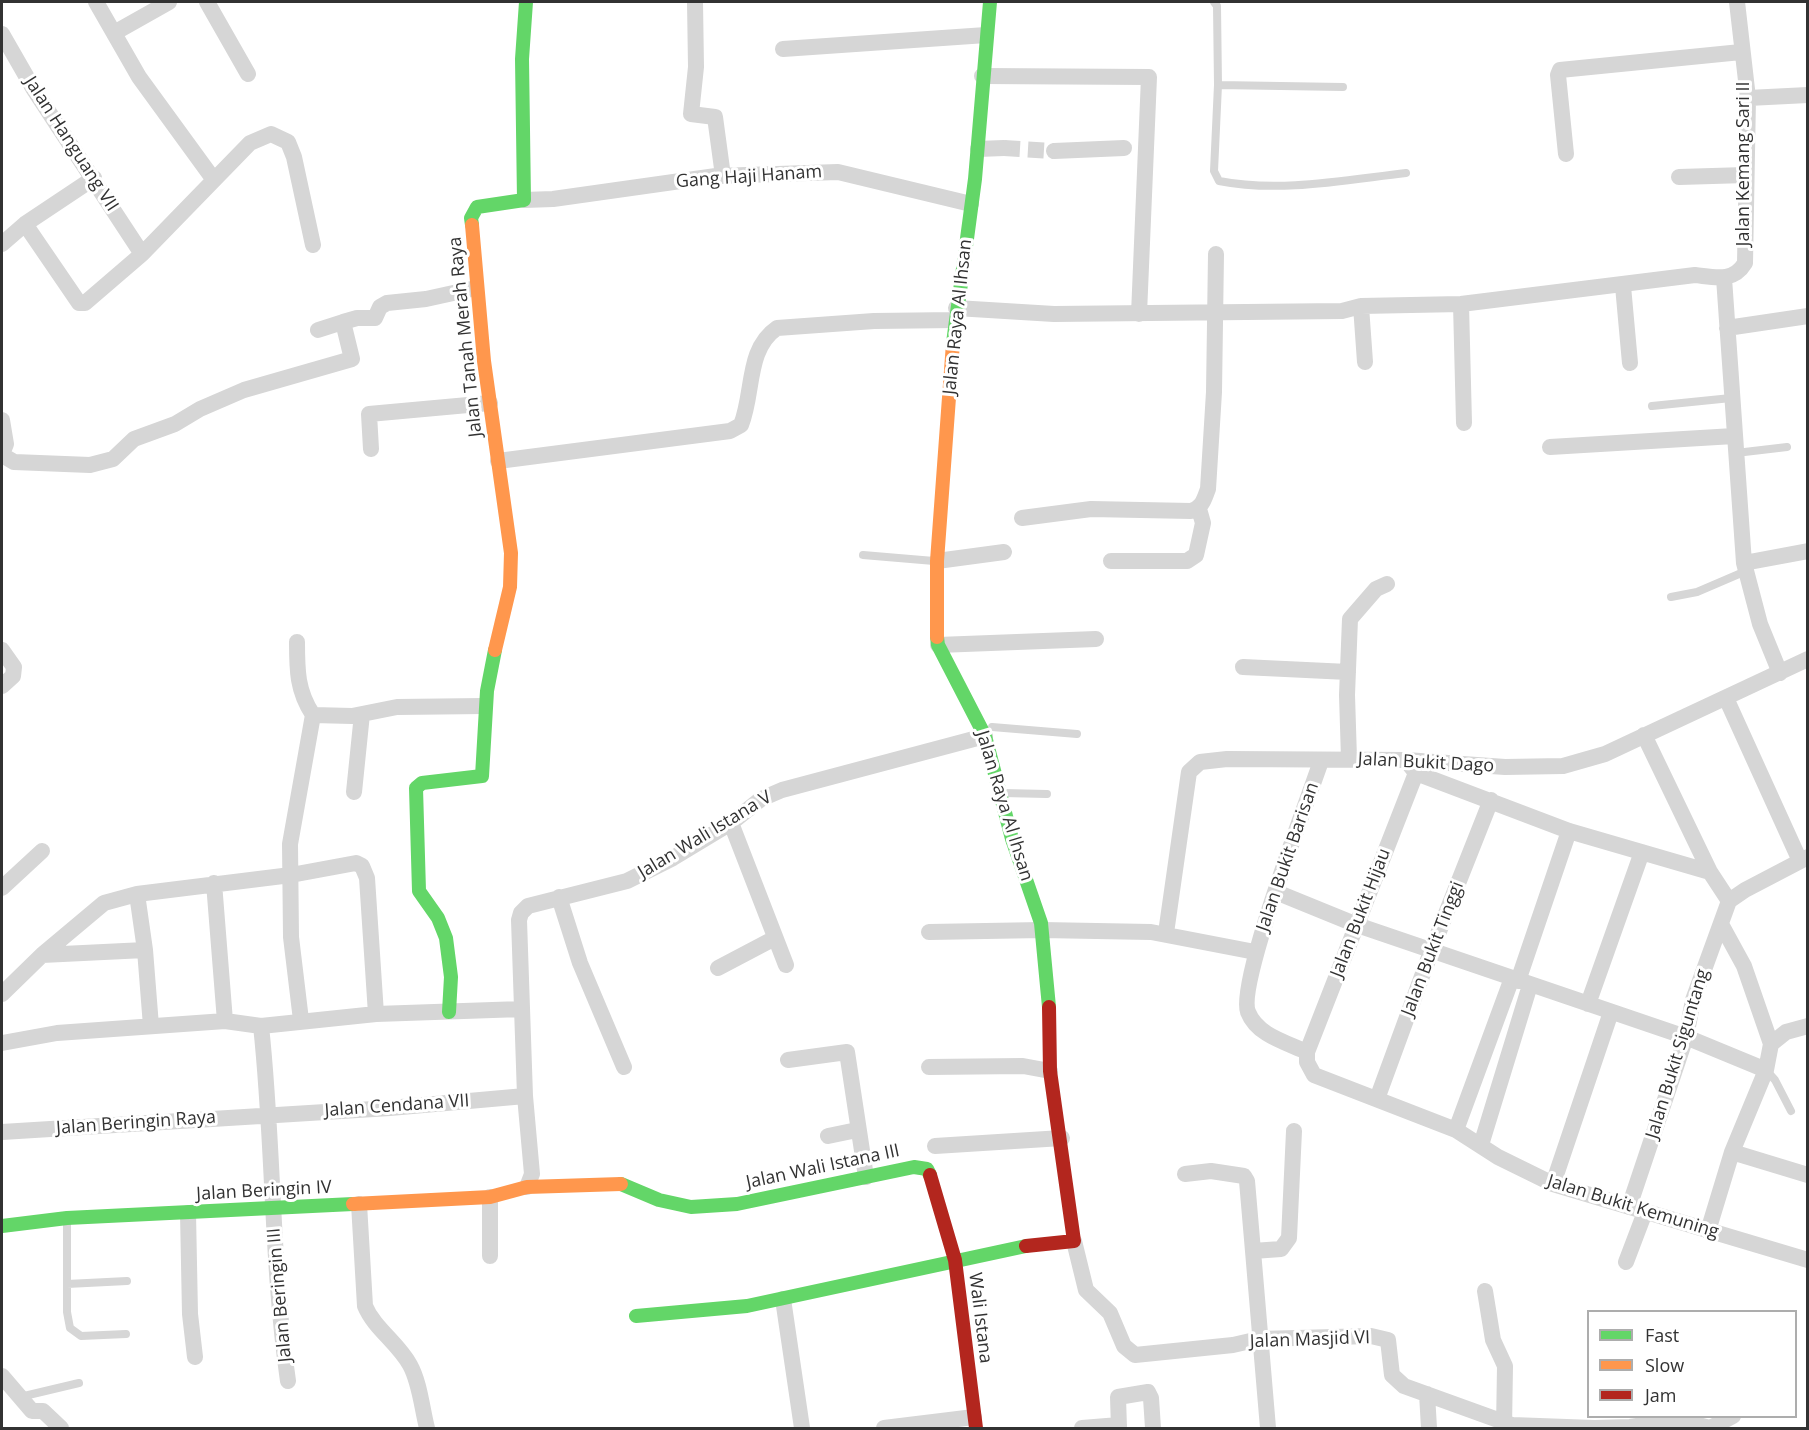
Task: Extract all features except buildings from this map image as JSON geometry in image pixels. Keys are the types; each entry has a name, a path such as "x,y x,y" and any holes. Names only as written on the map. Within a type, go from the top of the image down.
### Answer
{"street":[{"path":"96,2 139,77 214,180"},
{"path":"114,33 169,2"},
{"path":"207,2 248,74"},
{"path":"524,200 522,59 525,2"},
{"path":"695,2 696,67 691,114 715,117 723,176"},
{"name":"Jalan Raya Al Ihsan","path":"990,2 982,76 978,149 956,314 937,561 938,645 986,729 1000,793 1041,927 1049,1011 1050,1071 1062,1138 1074,1241 1086,1290 1110,1313 1128,1351"},
{"name":"Jalan Kemang Sari II","path":"1724,278 1740,271 1745,263 1748,98 1737,2"},
{"name":"Jalan Hanguang VII","path":"2,34 33,88 142,254"},
{"path":"783,49 986,35"},
{"path":"1566,154 1558,75 1560,70 1741,52"},
{"path":"982,76 1149,77 1138,314"},
{"path":"1748,98 1808,94"},
{"path":"25,224 79,303 90,300 142,254 250,143 261,136 270,135 288,142 294,157 313,246"},
{"path":"978,149 1004,148"},
{"path":"1054,151 1125,148"},
{"name":"Gang Haji Hanam","path":"524,200 553,199 723,176 838,172 971,204"},
{"path":"1679,177 1746,175"},
{"path":"2,244 25,224 94,178"},
{"name":"Jalan Tanah Merah Raya","path":"448,1012 450,958 446,938 438,919 425,904 419,891 416,788 422,783 482,776 484,706 488,676 509,607 513,574 476,288 471,218 477,207 524,200"},
{"path":"1111,561 1187,561 1196,555 1203,522 1198,509 1208,489 1214,393 1213,314 1216,254"},
{"path":"498,461 730,431 741,425 747,411 756,356 767,335 777,328 956,314 1213,314 1342,311 1361,306 1461,304 1623,286 1695,275 1724,278 1745,567 1760,624 1780,673"},
{"path":"1623,286 1630,363"},
{"path":"318,330 357,318 375,318 381,307 387,303 426,299 476,288"},
{"path":"1461,304 1464,423"},
{"path":"1361,306 1365,362"},
{"path":"1727,328 1808,316"},
{"path":"2,420 6,444 2,453 14,462 90,465 113,459 135,439 175,424 200,409 244,390 352,359 343,322"},
{"path":"371,449 369,414 490,403"},
{"path":"1550,447 1735,445"},
{"path":"1022,518 1091,510 1198,509"},
{"path":"1745,567 1808,551"},
{"path":"937,561 1004,552"},
{"path":"1349,759 1350,619 1376,589 1387,584"},
{"path":"938,645 1096,639"},
{"path":"297,642 297,680 302,698 313,715 290,844 291,937 301,1020"},
{"path":"2,650 14,667 7,681"},
{"name":"Jalan Bukit Dago","path":"1166,933 1191,769 1200,762 1227,759 1321,761 1349,759 1411,767 1563,766 1605,754 1806,663"},
{"path":"1243,667 1348,672"},
{"path":"1644,735 1710,872 1729,902 1745,890 1804,859 1726,698"},
{"path":"313,715 362,714 398,707 484,706"},
{"path":"354,792 362,714"},
{"name":"Jalan Wali Istana V","path":"527,1187 532,1174 525,1096 521,913 528,906 627,881 673,858 731,823 761,799 783,790 986,729"},
{"name":"Jalan Bukit Barisan","path":"1255,952 1321,761"},
{"path":"1411,767 1569,831 1710,872"},
{"name":"Jalan Bukit Hijau","path":"1307,1053 1357,925 1411,767"},
{"name":"Jalan Bukit Tinggi","path":"1377,1099 1432,949 1491,800"},
{"path":"731,823 786,965"},
{"path":"1480,1145 1520,982 1569,831"},
{"path":"2,888 42,851"},
{"path":"1588,1004 1642,852"},
{"path":"2,994 42,955 104,903 137,894 291,875 356,863 365,871 376,1014"},
{"path":"214,883 225,1021"},
{"path":"1276,892 1357,925 1686,1037 1766,1070"},
{"path":"137,894 146,950 151,1026"},
{"path":"559,897 580,963 624,1067"},
{"name":"Jalan Bukit Siguntang","path":"1626,1262 1637,1209 1686,1037 1692,1000 1729,902"},
{"path":"1708,1231 1732,1152 1766,1070 1771,1044 1744,966 1721,924"},
{"path":"929,932 1041,927 1166,933 1255,952 1246,993 1247,1010 1255,1026 1307,1053"},
{"path":"718,968 775,938"},
{"path":"42,955 146,950"},
{"path":"1456,1130 1520,982"},
{"path":"2,1042 57,1033 225,1021 261,1026 301,1020 376,1014 522,1009"},
{"path":"1553,1184 1611,1012"},
{"name":"Jalan Beringin III","path":"261,1026 270,1115 278,1313 288,1381"},
{"path":"1771,1044 1786,1032 1808,1026"},
{"path":"788,1059 847,1052 857,1130 866,1177"},
{"name":"Jalan Bukit Kemuning","path":"1307,1053 1307,1062 1314,1075 1456,1130 1498,1157 1553,1184 1808,1260"},
{"path":"929,1067 1023,1066 1050,1071"},
{"name":"Jalan Cendana VII","path":"270,1115 390,1108 525,1096"},
{"name":"Jalan Beringin Raya","path":"2,1131 270,1115"},
{"path":"828,1136 857,1130"},
{"path":"1254,1251 1281,1249 1289,1238 1294,1131"},
{"path":"935,1146 1062,1138"},
{"path":"1732,1152 1808,1175"},
{"name":"Jalan Wali Istana III","path":"527,1187 619,1183 659,1200 691,1207 737,1204 914,1167 927,1169 932,1178 955,1260"},
{"path":"1185,1174 1211,1171 1244,1176 1247,1181 1268,1428"},
{"name":"Jalan Beringin IV","path":"2,1226 67,1218 490,1197 527,1187"},
{"path":"490,1197 490,1256"},
{"path":"359,1204 365,1306 368,1315 388,1335 411,1366 427,1428"},
{"path":"188,1213 190,1314 195,1357"},
{"name":"Wali Istana","path":"975,1423 955,1260 1015,1247 1074,1241"},
{"path":"636,1316 747,1306 955,1260"},
{"path":"1485,1291 1493,1340 1505,1366 1504,1425"},
{"path":"783,1299 802,1428"},
{"name":"Jalan Masjid VI","path":"1128,1351 1135,1355 1233,1345 1259,1339 1333,1336 1387,1339 1390,1345 1390,1368 1397,1381 1504,1425 1595,1428 1687,1418 1710,1428"},
{"path":"2,1376 32,1411 44,1411 61,1428"},
{"path":"1082,1428 1119,1427 1118,1397 1148,1392 1151,1398 1153,1428"},
{"path":"1427,1394 1429,1428"},
{"path":"1710,1428 1729,1418"},
{"path":"884,1428 975,1423"}],"lane":[{"path":"1214,2 1217,6 1218,85 1214,171 1219,181 1237,184 1303,184 1406,173"},
{"path":"1218,85 1343,87"},
{"path":"1652,406 1731,398"},
{"path":"1735,445 1787,447"},
{"path":"863,555 937,561"},
{"path":"1671,597 1697,592 1745,567"},
{"path":"986,729 1077,734"},
{"path":"1000,793 1047,794"},
{"path":"1766,1070 1775,1080 1791,1111"},
{"path":"67,1218 67,1311 70,1328 81,1336 126,1334"},
{"path":"67,1284 127,1281"},
{"path":"20,1397 80,1383"}],"tunnel":[{"path":"1004,148 1054,151"}],"traffic: fast":[{"path":"472,225 471,218 477,207 524,200 522,59 526,2"},
{"path":"953,343 975,179 990,2"},
{"path":"937,637 938,645 985,736 1012,839 1041,923 1049,1007"},
{"path":"449,1012 451,977 446,938 438,918 419,891 416,788 422,783 482,776 487,691 495,650"},
{"path":"621,1184 659,1200 691,1207 737,1204 914,1167 927,1169 930,1175"},
{"path":"2,1226 67,1218 353,1204"},
{"path":"636,1316 747,1306 1026,1246"}],"traffic: slow":[{"path":"472,225 484,361 511,553 510,587 495,650"},
{"path":"937,637 937,561 953,343"},
{"path":"353,1204 490,1197 527,1187 621,1184"}],"traffic: jam":[{"path":"1026,1246 1074,1241 1050,1071 1049,1007"},
{"path":"930,1175 955,1260 976,1428"}]}
